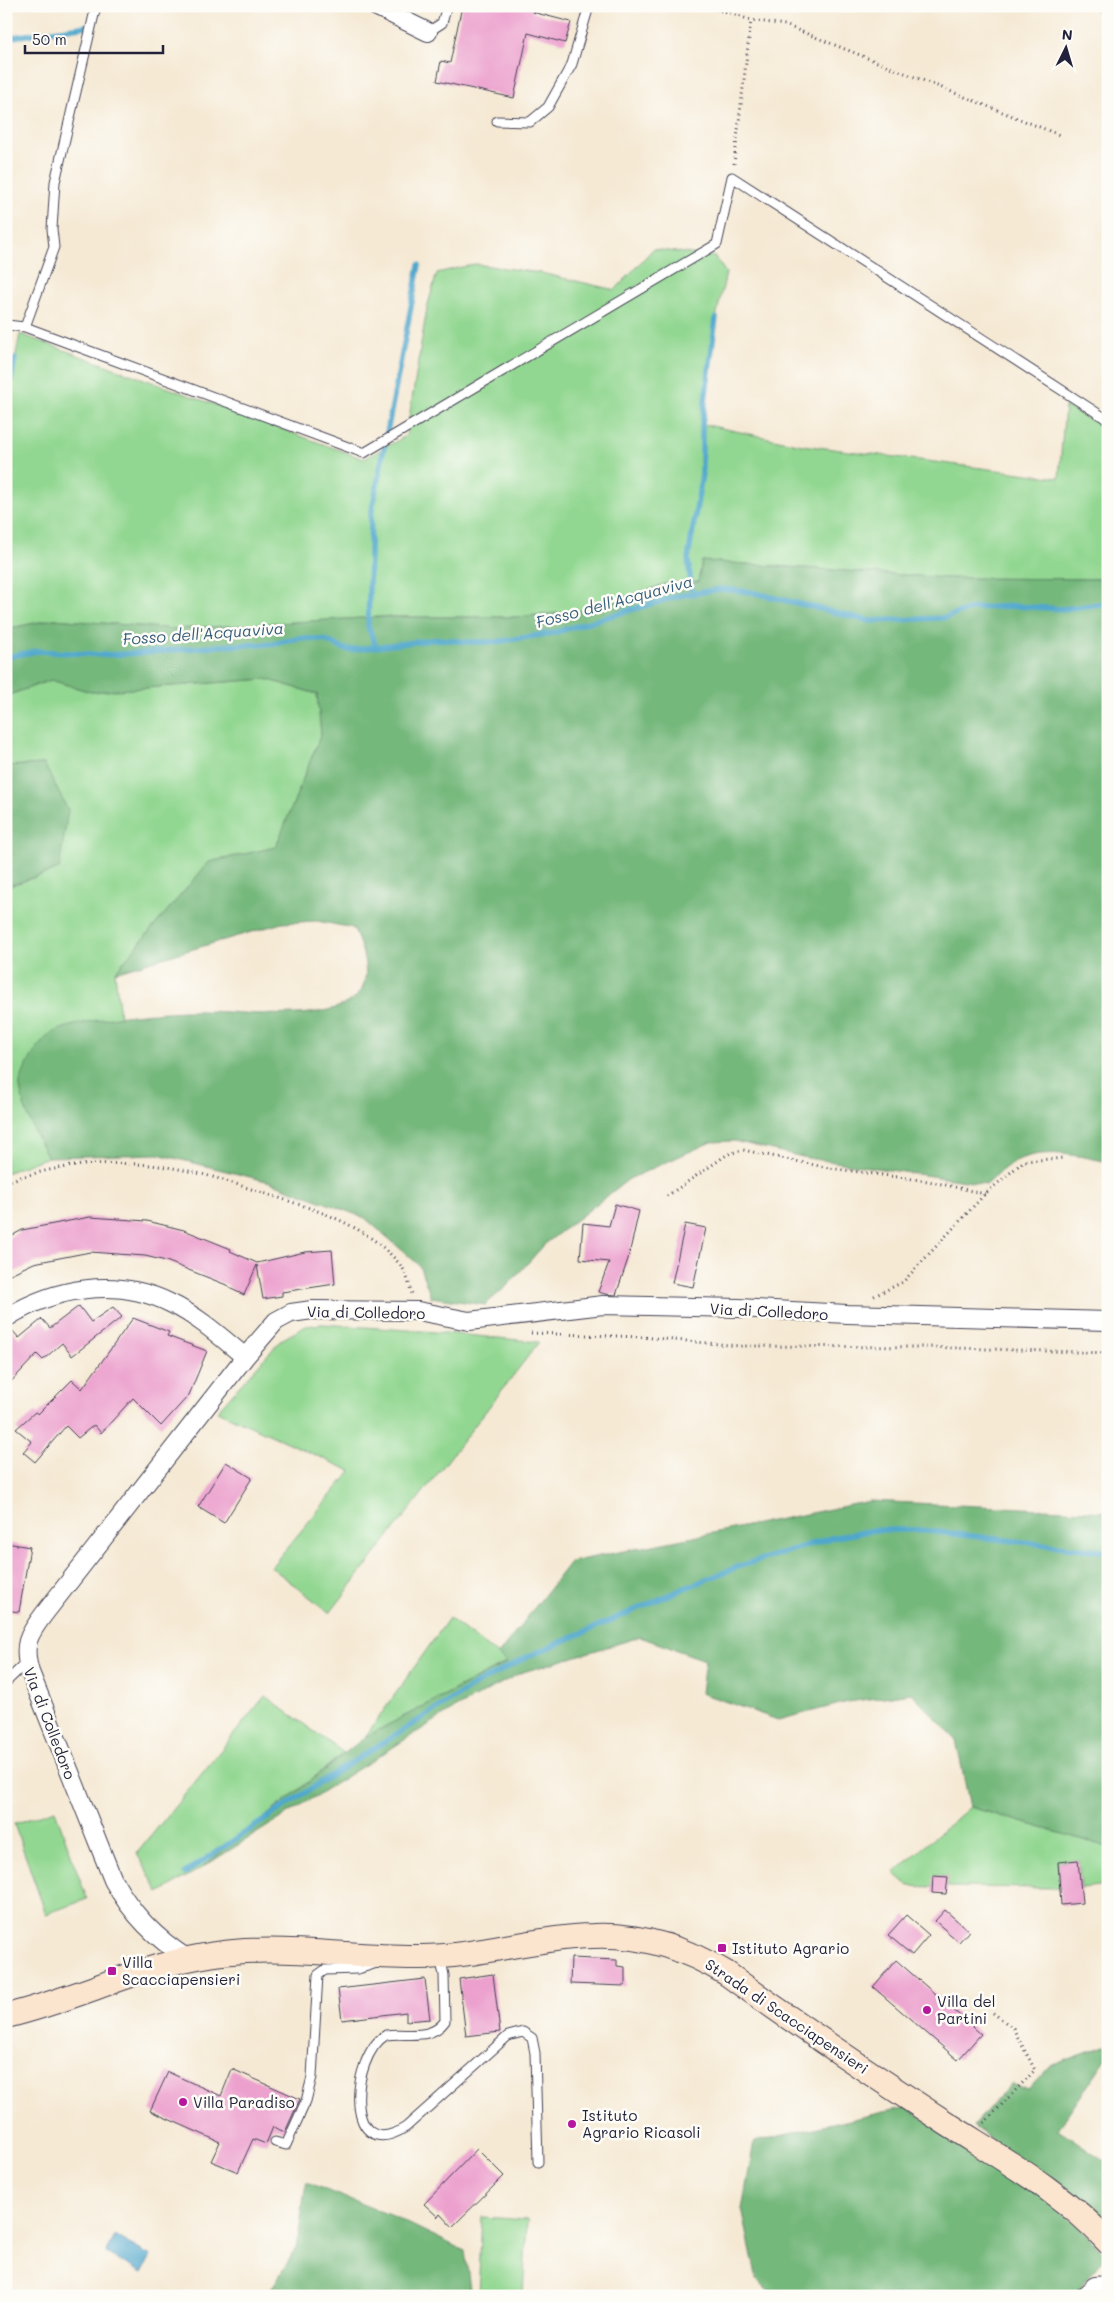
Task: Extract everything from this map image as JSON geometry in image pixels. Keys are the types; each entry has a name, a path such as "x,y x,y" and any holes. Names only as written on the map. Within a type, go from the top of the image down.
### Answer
{"street":[{"path":"375,6 428,32"},
{"path":"6,1318 35,1302 76,1290 93,1288 131,1290 169,1302 180,1308 206,1325 245,1357"},
{"name":"Via di Colledoro","path":"188,1958 150,1932 129,1907 112,1880 27,1662 26,1645 32,1630 245,1357 276,1321 291,1313 312,1310 418,1311 469,1321 603,1305 739,1308 847,1314 1108,1320"},
{"name":"Strada di Scacciapensieri","path":"6,2016 188,1958 227,1953 279,1950 390,1956 440,1956 593,1936 629,1938 681,1950 726,1973 969,2138 1015,2167 1075,2211 1108,2242"},
{"path":"1084,2296 1095,2286 1108,2285"}],"lane":[{"path":"25,327 54,247 52,229 55,182 96,6"},
{"path":"428,32 442,23 447,6"},
{"path":"497,121 530,122 548,107 572,64 589,6"},
{"path":"6,326 25,327 364,453 717,244 732,177 1108,420"},
{"path":"6,1682 27,1662"},
{"path":"275,2142 286,2145 310,2090 313,2069 318,1975 325,1970 364,1968 390,1956"},
{"path":"440,1956 444,1975 446,2021 434,2032 386,2035 370,2048 359,2092 362,2122 372,2133 379,2135 394,2134 406,2127 508,2036 523,2032 532,2038 535,2053 538,2162"}],"path":[{"path":"706,6 751,20 785,25 1062,136"},
{"path":"732,177 751,20"},
{"path":"667,1196 728,1154 743,1150 829,1168 928,1182 985,1194"},
{"path":"871,1298 903,1282 985,1194 1024,1161 1065,1158"},
{"path":"6,1182 31,1173 79,1165 129,1164 194,1172 316,1210 353,1225 379,1244 402,1267 418,1311"},
{"path":"529,1333 642,1337 740,1346 927,1347 1108,1353"},
{"path":"969,2138 1035,2070 1013,2028 992,2012"}],"green space":[{"path":"1095,6 1108,6 1108,46"},
{"path":"653,249 715,257 726,273 716,318 702,424 802,445 1059,478 1065,406 1108,429 1108,579 946,578 702,561 698,582 665,584 590,610 517,617 380,617 174,629 54,619 6,629 6,406 20,334 364,459 406,436 427,308 437,273 475,264 541,273 615,290"},
{"path":"702,561 946,578 1108,579 1108,1162 1064,1154 1041,1154 1020,1159 1002,1170 986,1184 807,1158 734,1141 711,1142 629,1179 545,1244 508,1285 485,1305 431,1297 419,1265 365,1218 270,1182 158,1154 48,1157 27,1114 20,1085 25,1069 33,1055 52,1033 82,1023 103,1019 168,1012 202,1011 283,1014 326,1011 343,1005 357,996 362,989 366,972 363,953 353,928 317,921 282,923 115,972 209,862 276,847 321,734 317,694 266,679 91,692 51,680 6,696 6,629 54,619 174,629 380,617 517,617 590,610 665,584 698,582"},
{"path":"266,679 317,694 321,734 276,847 209,862 115,972 120,1017 79,1025 36,1136 48,1157 6,1173 6,887 59,869 44,764 6,766 6,696 51,680 91,692"},
{"path":"44,764 68,810 59,869 6,887 6,766"},
{"path":"322,1324 539,1342 330,1613 271,1567 351,1471 217,1411 281,1340 306,1326"},
{"path":"870,1501 1108,1512 1108,1847 970,1807 956,1740 912,1693 848,1702 778,1720 701,1693 705,1660 640,1637 520,1673 452,1710 203,1867 365,1737 506,1663 498,1655 570,1562"},
{"path":"449,1618 507,1662 365,1737"},
{"path":"265,1696 344,1753 203,1867 159,1893 137,1853"},
{"path":"970,1807 1108,1847 1108,1885 1081,1888 1078,1860 1058,1862 1060,1888 947,1887 947,1877 934,1876 933,1887 909,1886 894,1873"},
{"path":"55,1810 87,1899 46,1914 14,1824"},
{"path":"1108,2045 1108,2056 1058,2129 1108,2163 1108,2228 973,2126 1011,2084 1028,2090 1050,2066"},
{"path":"906,2107 985,2157 1036,2193 1084,2232 1106,2254 1075,2296 773,2296 757,2280 742,2209 754,2142"},
{"path":"306,2182 397,2218 465,2251 471,2296 267,2296 297,2247"},
{"path":"482,2217 527,2220 523,2296 478,2294"}],"water":[{"path":"115,2236 151,2256 142,2273 106,2253"}],"building":[{"path":"462,6 533,6 532,12 571,22 565,43 528,33 514,98 437,81 441,61 450,63"},
{"path":"615,1204 639,1211 628,1259 616,1295 598,1292 609,1262 580,1259 583,1223 609,1226"},
{"path":"90,1217 147,1221 184,1230 231,1249 230,1251 257,1263 305,1252 332,1250 335,1284 282,1292 282,1296 263,1299 257,1265 244,1295 229,1288 229,1286 166,1261 145,1256 90,1252 34,1263 6,1276 6,1239 22,1230"},
{"path":"685,1224 706,1228 693,1287 672,1283"},
{"path":"79,1306 91,1322 113,1307 122,1317 72,1356 62,1343 43,1360 37,1354 6,1387 6,1329 10,1328 19,1338 42,1319 50,1328"},
{"path":"133,1318 169,1332 167,1336 207,1351 189,1395 161,1426 133,1398 101,1433 94,1425 78,1438 66,1426 35,1462 23,1452 32,1442 16,1429 35,1412 38,1414 72,1380 82,1389"},
{"path":"226,1462 252,1478 224,1523 198,1507"},
{"path":"6,1543 30,1547 19,1612 6,1610"},
{"path":"1078,1860 1082,1903 1061,1905 1058,1862"},
{"path":"933,1876 948,1877 946,1894 932,1893"},
{"path":"945,1910 969,1931 959,1942 935,1921"},
{"path":"906,1915 929,1935 912,1955 888,1935"},
{"path":"571,1958 617,1960 617,1966 625,1967 625,1986 570,1984"},
{"name":"Villa del Partini","path":"896,1960 981,2034 958,2060 873,1987"},
{"path":"493,1974 500,2032 466,2036 459,1979"},
{"path":"425,1979 430,2019 406,2021 406,2012 342,2020 338,1989"},
{"path":"232,2069 300,2099 285,2132 273,2127 266,2144 253,2139 238,2172 211,2161 220,2142 150,2111 168,2072 221,2096"},
{"path":"477,2149 504,2176 452,2227 440,2214 438,2217 424,2204"}],"waterway":[{"path":"6,38 87,26"},
{"path":"376,646 368,627 371,516 419,265"},
{"path":"692,594 688,559 702,474 702,424 716,318"},
{"path":"6,406 15,359"},
{"name":"Fosso dell'Acquaviva","path":"6,657 37,651 103,655 143,653 218,646 273,644 300,638 325,640 344,649 351,650 439,639 467,642 496,642 553,633 678,596 721,589 751,592 870,621 943,618 975,608 1014,606 1063,609 1108,603"},
{"path":"185,1873 330,1776 480,1682 527,1657 740,1566 831,1538 874,1530 920,1530 1108,1552"}],"place":[{"name":"Istituto Agrario","path":"722,1948"},
{"name":"Villa Scacciapensieri","path":"112,1971"},
{"name":"Villa del Partini","path":"927,2010"},
{"name":"Villa Paradiso","path":"183,2102"},
{"name":"Istituto Agrario Ricasoli","path":"572,2124"}]}
